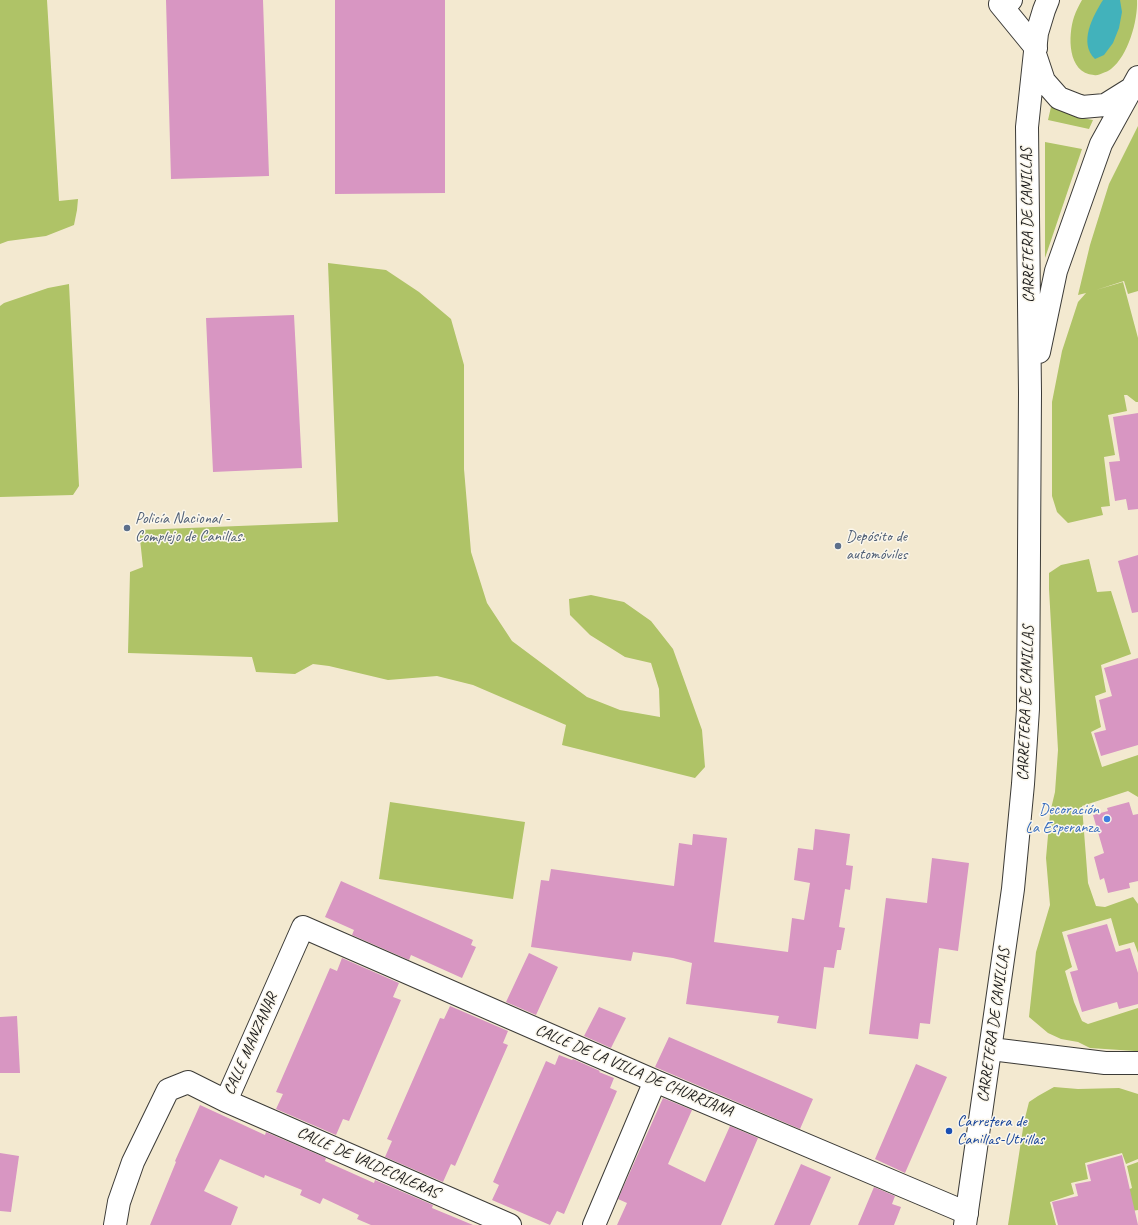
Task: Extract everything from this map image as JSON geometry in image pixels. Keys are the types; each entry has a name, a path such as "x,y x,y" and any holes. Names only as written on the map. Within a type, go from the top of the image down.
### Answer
{"street":[{"name":"CARRETERA DE CANILLAS","path":"966,1219 1013,889 1023,784 1028,709 1030,393 1027,127 1037,33 1048,0"},
{"path":"1002,1 1036,52 1044,81 1059,98 1082,107 1106,106 1135,83"},
{"name":"CARRETERA DE CANILLAS","path":"1030,393 1056,271 1101,144 1135,83"},
{"name":"CALLE DE LA VILLA DE CHURRIANA","path":"303,928 655,1081 966,1219"},
{"name":"CALLE MANZANAR","path":"115,1225 119,1202 133,1162 168,1090 188,1082 226,1101 303,928"},
{"path":"991,1049 1105,1063 1138,1063"},
{"path":"594,1225 655,1081"},
{"name":"CALLE DE VALDECALERAS","path":"226,1101 510,1225"}],"green space":[{"path":"0,0 47,0 59,201 78,199 74,225 46,236 8,241 0,244"},
{"path":"1082,0 1137,0 1134,28 1127,47 1117,63 1110,70 1097,75 1085,73 1079,68 1074,61 1072,52 1072,25"},
{"path":"1051,107 1082,118 1093,120 1089,129 1048,120"},
{"path":"1138,126 1138,291 1128,294 1124,281 1096,290 1123,282 1138,338 1138,402 1127,395 1124,395 1127,411 1108,415 1115,455 1104,457 1110,506 1101,507 1103,515 1068,523 1057,512 1052,496 1052,402 1062,351 1078,302 1086,293 1078,295 1090,245 1109,184"},
{"path":"1045,142 1082,149 1045,258"},
{"path":"328,263 386,270 419,292 451,319 464,365 464,469 471,552 487,603 512,641 587,697 620,710 660,717 659,689 651,663 625,657 590,635 570,615 569,599 591,595 624,602 651,621 673,649 702,730 705,767 695,778 562,745 566,725 473,685 437,676 388,680 329,666 313,664 295,674 256,672 252,657 128,653 130,572 143,567 139,530 338,522"},
{"path":"69,284 79,486 73,495 0,497 0,306 4,303 48,288"},
{"path":"1089,559 1097,592 1111,591 1131,654 1101,665 1106,692 1095,696 1101,727 1091,732 1102,767 1138,755 1138,797 1128,791 1082,806 1088,883 1096,906 1105,907 1133,897 1138,904 1138,953 1134,942 1119,946 1111,918 1062,932 1072,967 1065,971 1074,1002 1082,1021 1088,1024 1138,1008 1138,1051 1090,1048 1078,1042 1061,1039 1048,1033 1029,1017 1036,952 1050,905 1046,858 1050,813 1055,792 1058,750 1049,573 1061,565"},
{"path":"390,802 525,822 513,899 379,879"},
{"path":"1054,1087 1078,1089 1119,1088 1138,1094 1138,1159 1126,1164 1122,1153 1085,1163 1088,1179 1071,1183 1074,1194 1050,1202 1056,1225 1008,1225 1024,1122 1029,1102"},
{"path":"1138,1162 1138,1210 1132,1211 1125,1191 1132,1188 1127,1166"}],"water":[{"path":"1103,0 1120,0 1122,12 1119,28 1113,43 1104,55 1095,59 1090,53 1087,38 1092,21"}],"building":[{"path":"166,0 263,0 269,176 171,179"},
{"path":"335,0 445,0 445,193 335,194"},
{"path":"294,315 302,468 213,472 206,318"},
{"path":"1138,413 1138,509 1128,510 1126,499 1115,501 1109,462 1120,461 1113,417"},
{"path":"1138,555 1138,612 1132,613 1118,561"},
{"path":"1138,658 1138,745 1101,756 1094,733 1106,730 1099,700 1112,696 1104,668"},
{"path":"1129,802 1133,815 1138,814 1138,881 1129,883 1130,888 1108,893 1104,878 1100,880 1094,857 1104,853 1093,815 1108,811 1107,808"},
{"path":"815,829 850,834 846,865 853,866 850,890 845,889 839,927 845,928 841,950 837,950 834,968 824,967 816,1029 777,1023 779,1016 686,1004 692,963 673,958 633,952 631,961 531,947 541,880 549,881 551,869 674,886 679,843 692,845 693,834 727,838 714,942 788,952 792,918 804,920 810,883 794,880 798,848 813,850"},
{"path":"932,858 969,863 958,951 939,948 930,1024 920,1023 918,1039 869,1034 886,898 927,903"},
{"path":"341,881 473,940 471,945 476,947 462,978 411,955 409,960 352,935 354,930 325,917"},
{"path":"1107,924 1116,952 1130,948 1138,973 1138,1004 1119,1009 1117,1002 1082,1012 1070,972 1078,970 1067,935"},
{"path":"529,953 558,967 536,1015 506,1002"},
{"path":"342,958 399,983 393,997 401,1000 349,1121 343,1119 336,1135 276,1109 283,1094 276,1092 330,968 337,971"},
{"path":"450,1006 508,1031 503,1043 508,1045 455,1166 451,1164 443,1182 385,1157 392,1141 387,1139 440,1018 444,1019"},
{"path":"599,1007 626,1018 611,1048 584,1036"},
{"path":"17,1016 20,1073 0,1073 0,1017"},
{"path":"669,1037 813,1099 800,1129 655,1067"},
{"path":"559,1055 572,1060 573,1059 614,1078 610,1088 617,1091 564,1214 557,1211 550,1225 492,1200 499,1185 493,1182 546,1061 555,1065"},
{"path":"916,1064 947,1077 905,1173 875,1159"},
{"path":"663,1098 692,1110 668,1164 705,1182 730,1126 758,1138 721,1225 617,1225 627,1203 618,1199"},
{"path":"200,1105 265,1135 266,1132 326,1158 325,1161 374,1183 375,1180 433,1205 432,1208 473,1225 371,1225 357,1219 359,1215 323,1198 320,1204 300,1195 302,1190 265,1175 264,1178 220,1159 204,1191 238,1207 231,1225 150,1225 176,1162 175,1161"},
{"path":"0,1153 19,1156 11,1212 0,1211"},
{"path":"1122,1155 1138,1225 1058,1225 1052,1202 1078,1196 1075,1184 1091,1181 1087,1165"},
{"path":"801,1164 831,1177 810,1225 774,1225"},
{"path":"874,1187 895,1196 892,1204 901,1207 894,1225 858,1225"}],"place":[{"name":"Policía Nacional - Complejo de Canillas.","path":"127,528"},
{"name":"Depósito de automóviles","path":"838,546"},
{"name":"Decoración La Esperanza","path":"1107,819"},
{"name":"Carretera de Canillas-Utrillas","path":"949,1131"}]}
